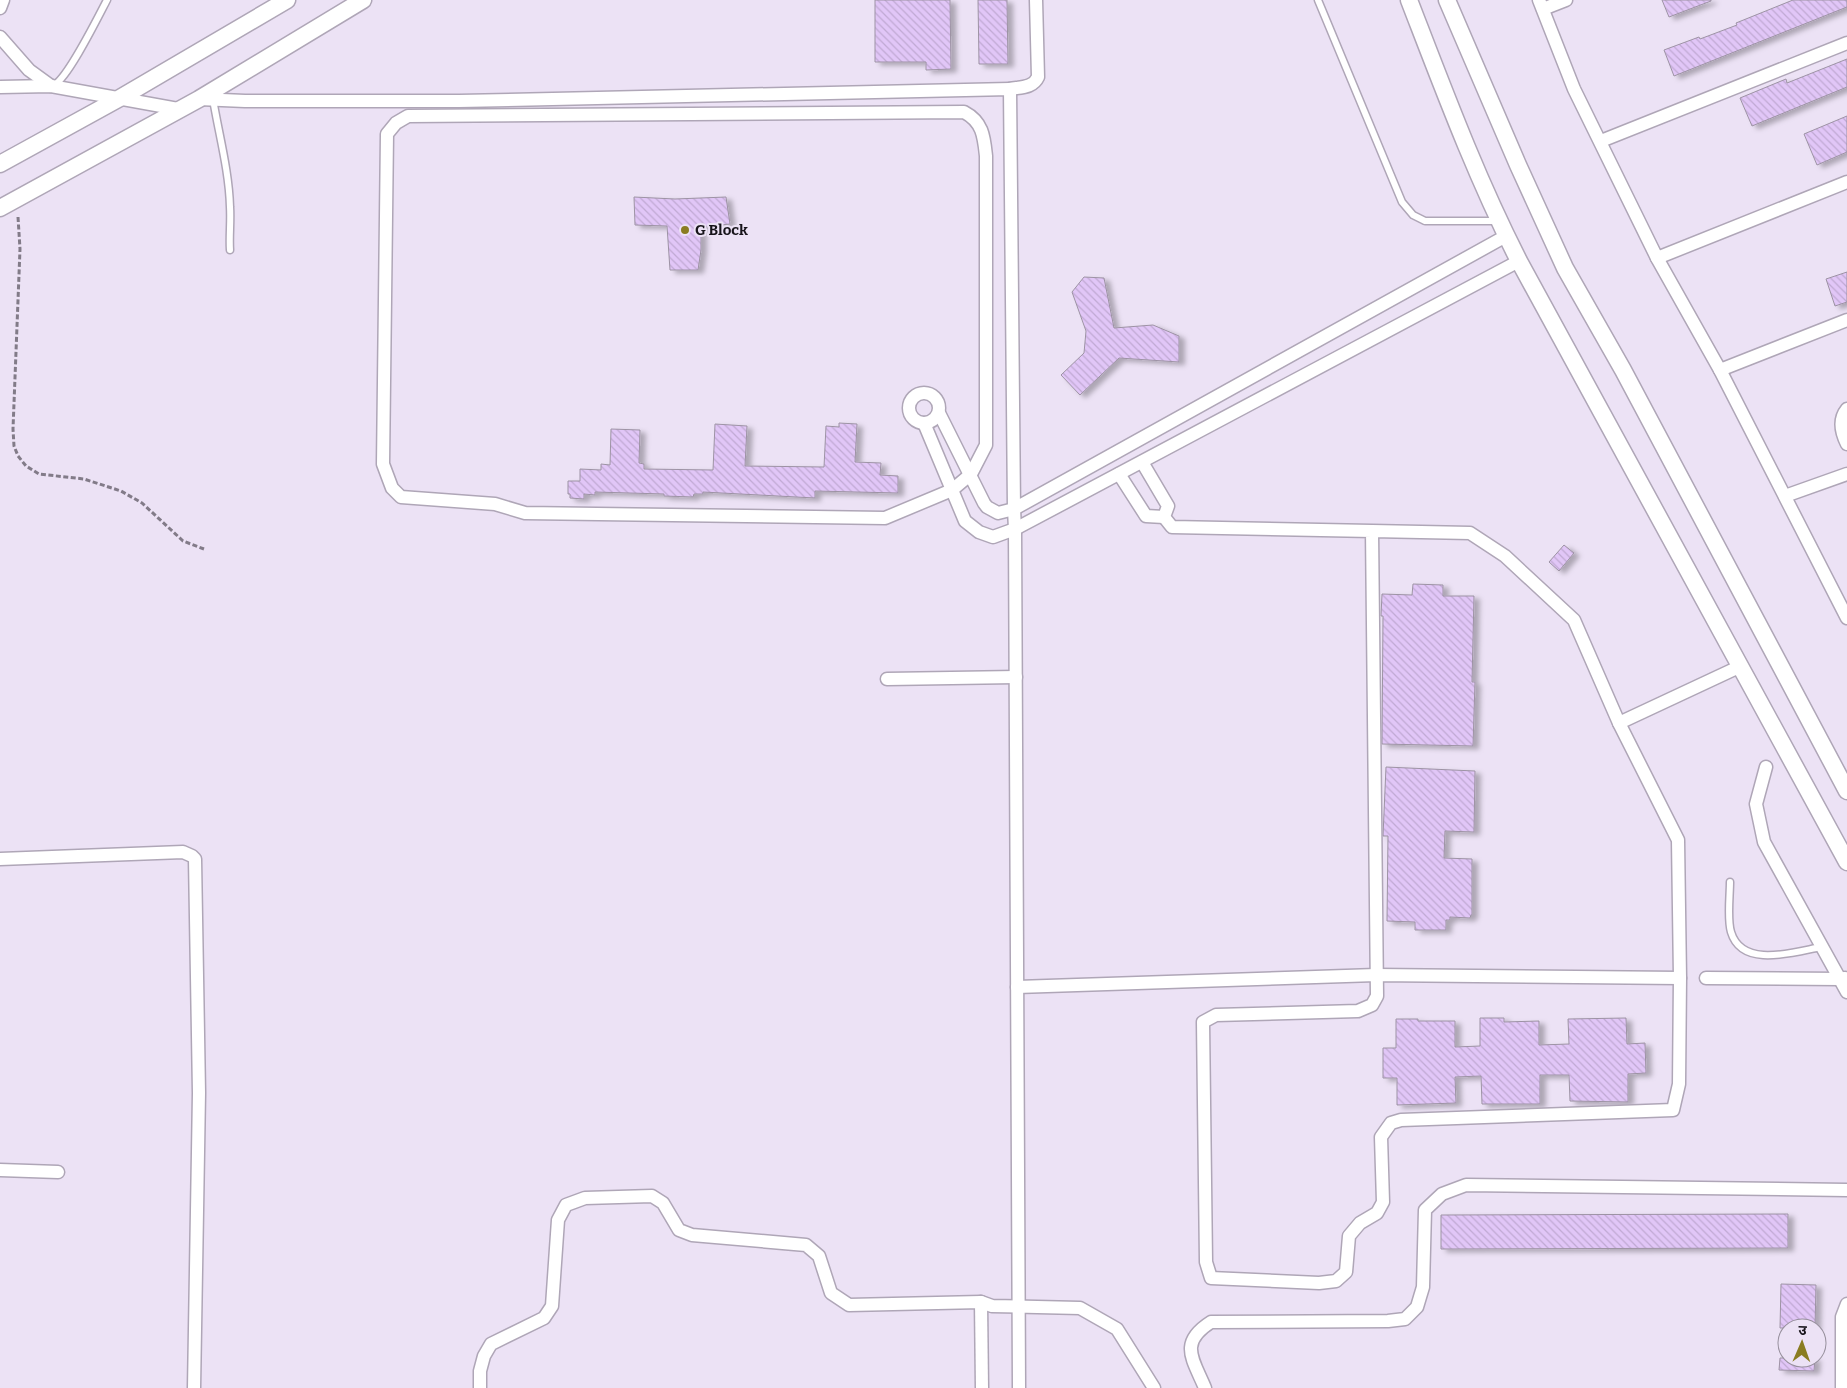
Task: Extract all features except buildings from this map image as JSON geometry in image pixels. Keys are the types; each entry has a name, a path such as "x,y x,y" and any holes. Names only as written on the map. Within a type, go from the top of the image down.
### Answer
{"street":[{"path":"0,8 3,0"},
{"path":"0,164 120,98 287,0"},
{"path":"0,208 178,109 206,99 363,0"},
{"path":"206,99 245,101 459,101 1010,89 1031,85 1036,82 1038,77 1036,0"},
{"path":"1409,0 1449,102 1519,261 1847,862"},
{"path":"1447,0 1518,166 1565,268 1623,370 1847,791"},
{"path":"1566,0 1541,4 1574,89 1657,258 1720,370 1847,618"},
{"path":"0,37 29,70 50,86"},
{"path":"1601,141 1847,43"},
{"path":"0,87 50,86 178,109"},
{"path":"1010,89 1015,529 1019,1388"},
{"path":"954,112 964,112 973,116 979,123 984,136 986,156 986,445 971,474 952,490 885,518 525,513 495,504 401,496 392,488 383,464 388,134 396,123 408,116 954,112"},
{"path":"1657,258 1847,182"},
{"path":"939,413 933,421 924,423 914,420 909,411 910,401 917,394 932,394 939,402 939,413 962,462 971,474 979,494 988,507 998,513 1014,510 1503,228"},
{"path":"924,423 965,521 979,532 993,538 1015,529 1519,261"},
{"path":"1720,370 1847,320"},
{"path":"1847,409 1840,422 1847,444"},
{"path":"1142,462 1168,506 1164,517"},
{"path":"1119,474 1146,516 1164,517 1172,527 1372,531 1470,533 1505,556 1574,620 1619,723 1678,840 1679,1084 1673,1110 1401,1120 1390,1123 1381,1137 1383,1202 1377,1213 1360,1223 1349,1236 1346,1272 1336,1281 1319,1283 1211,1278 1206,1262 1203,1022 1216,1015 1358,1011 1372,1006 1377,996 1372,531"},
{"path":"1785,496 1847,474"},
{"path":"1619,723 1741,666"},
{"path":"886,679 1016,677"},
{"path":"1766,767 1756,804 1764,842 1821,947 1844,978 1847,992"},
{"path":"0,859 183,852 192,856 195,860 199,1093 194,1388"},
{"path":"1017,987 1376,975 1680,978"},
{"path":"1706,978 1844,978"},
{"path":"0,1170 58,1172"},
{"path":"1205,1388 1190,1353 1191,1342 1200,1329 1211,1322 1388,1322 1406,1319 1418,1307 1424,1287 1426,1210 1442,1194 1466,1185 1847,1190"},
{"path":"480,1388 480,1371 484,1356 491,1344 544,1318 552,1306 558,1220 566,1205 585,1198 652,1196 663,1203 679,1230 692,1236 806,1245 819,1256 831,1293 848,1304 982,1302 992,1306 1019,1302 1080,1308 1118,1329 1154,1388"},
{"path":"982,1302 982,1388"},
{"path":"1842,1388 1844,1358 1842,1317 1847,1304"}],"lane":[{"path":"50,86 58,82 68,68 107,0"},
{"path":"1318,0 1402,202 1413,215 1426,221 1503,228"},
{"path":"206,99 228,184 230,250"},
{"path":"1730,882 1731,930 1736,943 1745,950 1769,957 1821,947"}],"path":[{"path":"17,198 20,249 13,429 14,446 18,456 26,466 39,474 84,480 121,491 142,503 183,541 204,549"}],"place":[{"name":"G Block","path":"685,230"}]}
